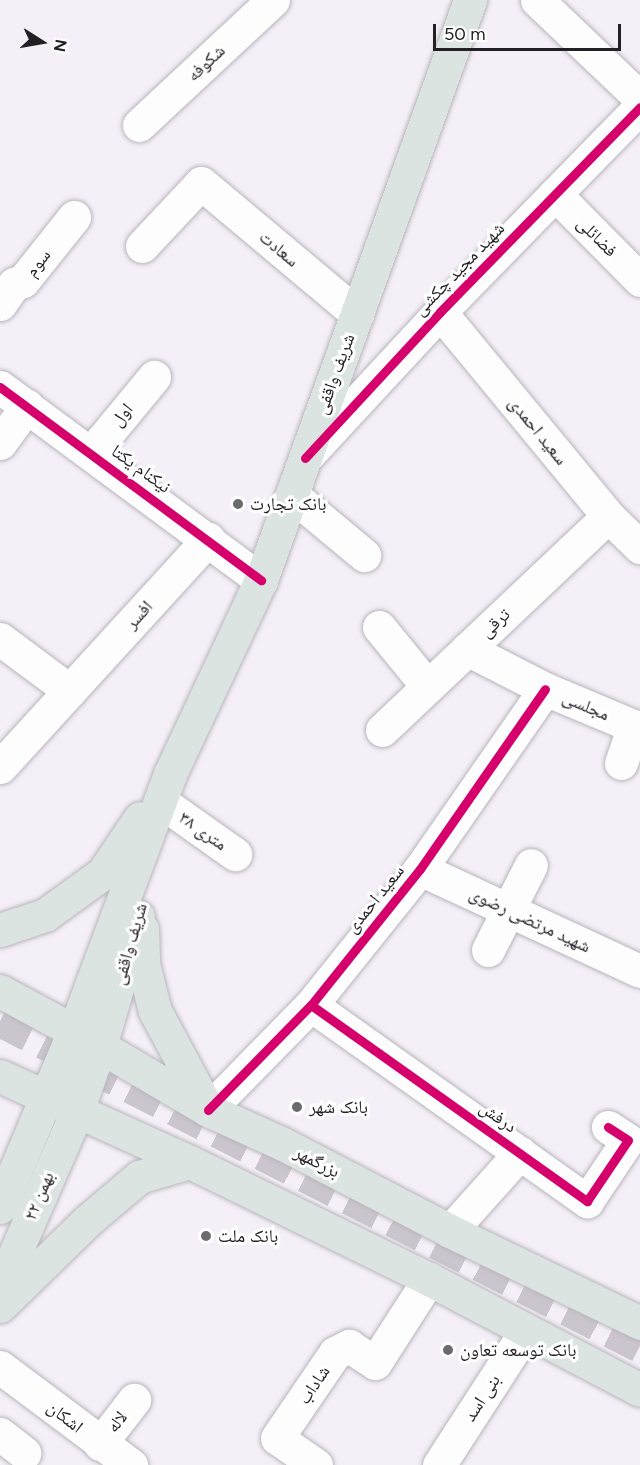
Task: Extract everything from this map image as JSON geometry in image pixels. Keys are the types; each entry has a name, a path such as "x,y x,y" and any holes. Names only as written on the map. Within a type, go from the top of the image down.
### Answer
{"main road":[{"name":"شریف واقفی","path":"77,1111 87,1038 170,774 261,580 470,0"},
{"name":"شریف واقفی","path":"87,1038 142,903 170,808 170,774"},
{"path":"0,930 45,915 103,873 170,774"},
{"path":"142,903 143,964 155,1011 208,1110"},
{"name":"بزرگمهر","path":"0,992 87,1038 208,1110 283,1144 450,1230 637,1316"},
{"name":"۲۲ بهمن","path":"0,1207 47,1098 87,1038"},
{"path":"0,1076 190,1162 429,1279 525,1332 640,1390"},
{"name":"۲۲ بهمن","path":"0,1280 14,1256 77,1111"},
{"path":"0,1306 86,1222 139,1177 190,1162"}],"street":[{"name":"شکوفه","path":"139,126 273,0"},
{"path":"537,0 640,98"},
{"name":"شهید مجید چکشی","path":"305,458 440,312 640,108"},
{"name":"سعادت","path":"142,246 201,183 357,315"},
{"name":"فضائلی","path":"555,195 640,280"},
{"name":"سوم","path":"0,304 14,284 23,282 74,217"},
{"name":"سعید احمدی","path":"440,312 608,516 640,547"},
{"name":"اول","path":"96,457 102,440 154,377"},
{"name":"نیکنام یکتا","path":"0,387 261,580"},
{"path":"0,442 27,406"},
{"path":"292,495 364,555"},
{"name":"ترقی","path":"382,730 608,516"},
{"name":"افسر","path":"0,767 208,539"},
{"path":"379,627 428,687"},
{"path":"0,639 70,691"},
{"name":"مجلسی","path":"467,649 545,689 637,727"},
{"name":"سعید احمدی","path":"208,1110 311,1005 420,869 545,689"},
{"path":"621,763 637,727"},
{"name":"۳۸ متری","path":"170,808 235,854"},
{"path":"488,950 531,865"},
{"name":"شهید مرتضی رضوی","path":"420,869 640,970"},
{"name":"درفش","path":"311,1005 587,1201 628,1140 609,1127"},
{"name":"درفش","path":"450,1230 520,1153"},
{"name":"شاداب","path":"316,1465 277,1438 335,1353 349,1346 375,1363 429,1279"},
{"name":"بنی اسد","path":"439,1465 525,1332"},
{"name":"اشکان","path":"0,1366 130,1465"},
{"name":"لاله","path":"100,1444 134,1400"}],"tunnel":[{"path":"0,1020 640,1346"}],"cycle path":[{"path":"305,458 440,312 640,107"},
{"path":"0,387 261,580"},
{"path":"208,1110 311,1005 420,869 545,689"},
{"path":"311,1005 587,1201 628,1140 608,1127"}],"place":[{"name":"بانک تجارت","path":"238,504"},
{"name":"بانک شهر","path":"297,1107"},
{"name":"بانک ملت","path":"206,1236"},
{"name":"بانک توسعه تعاون","path":"448,1350"}]}
